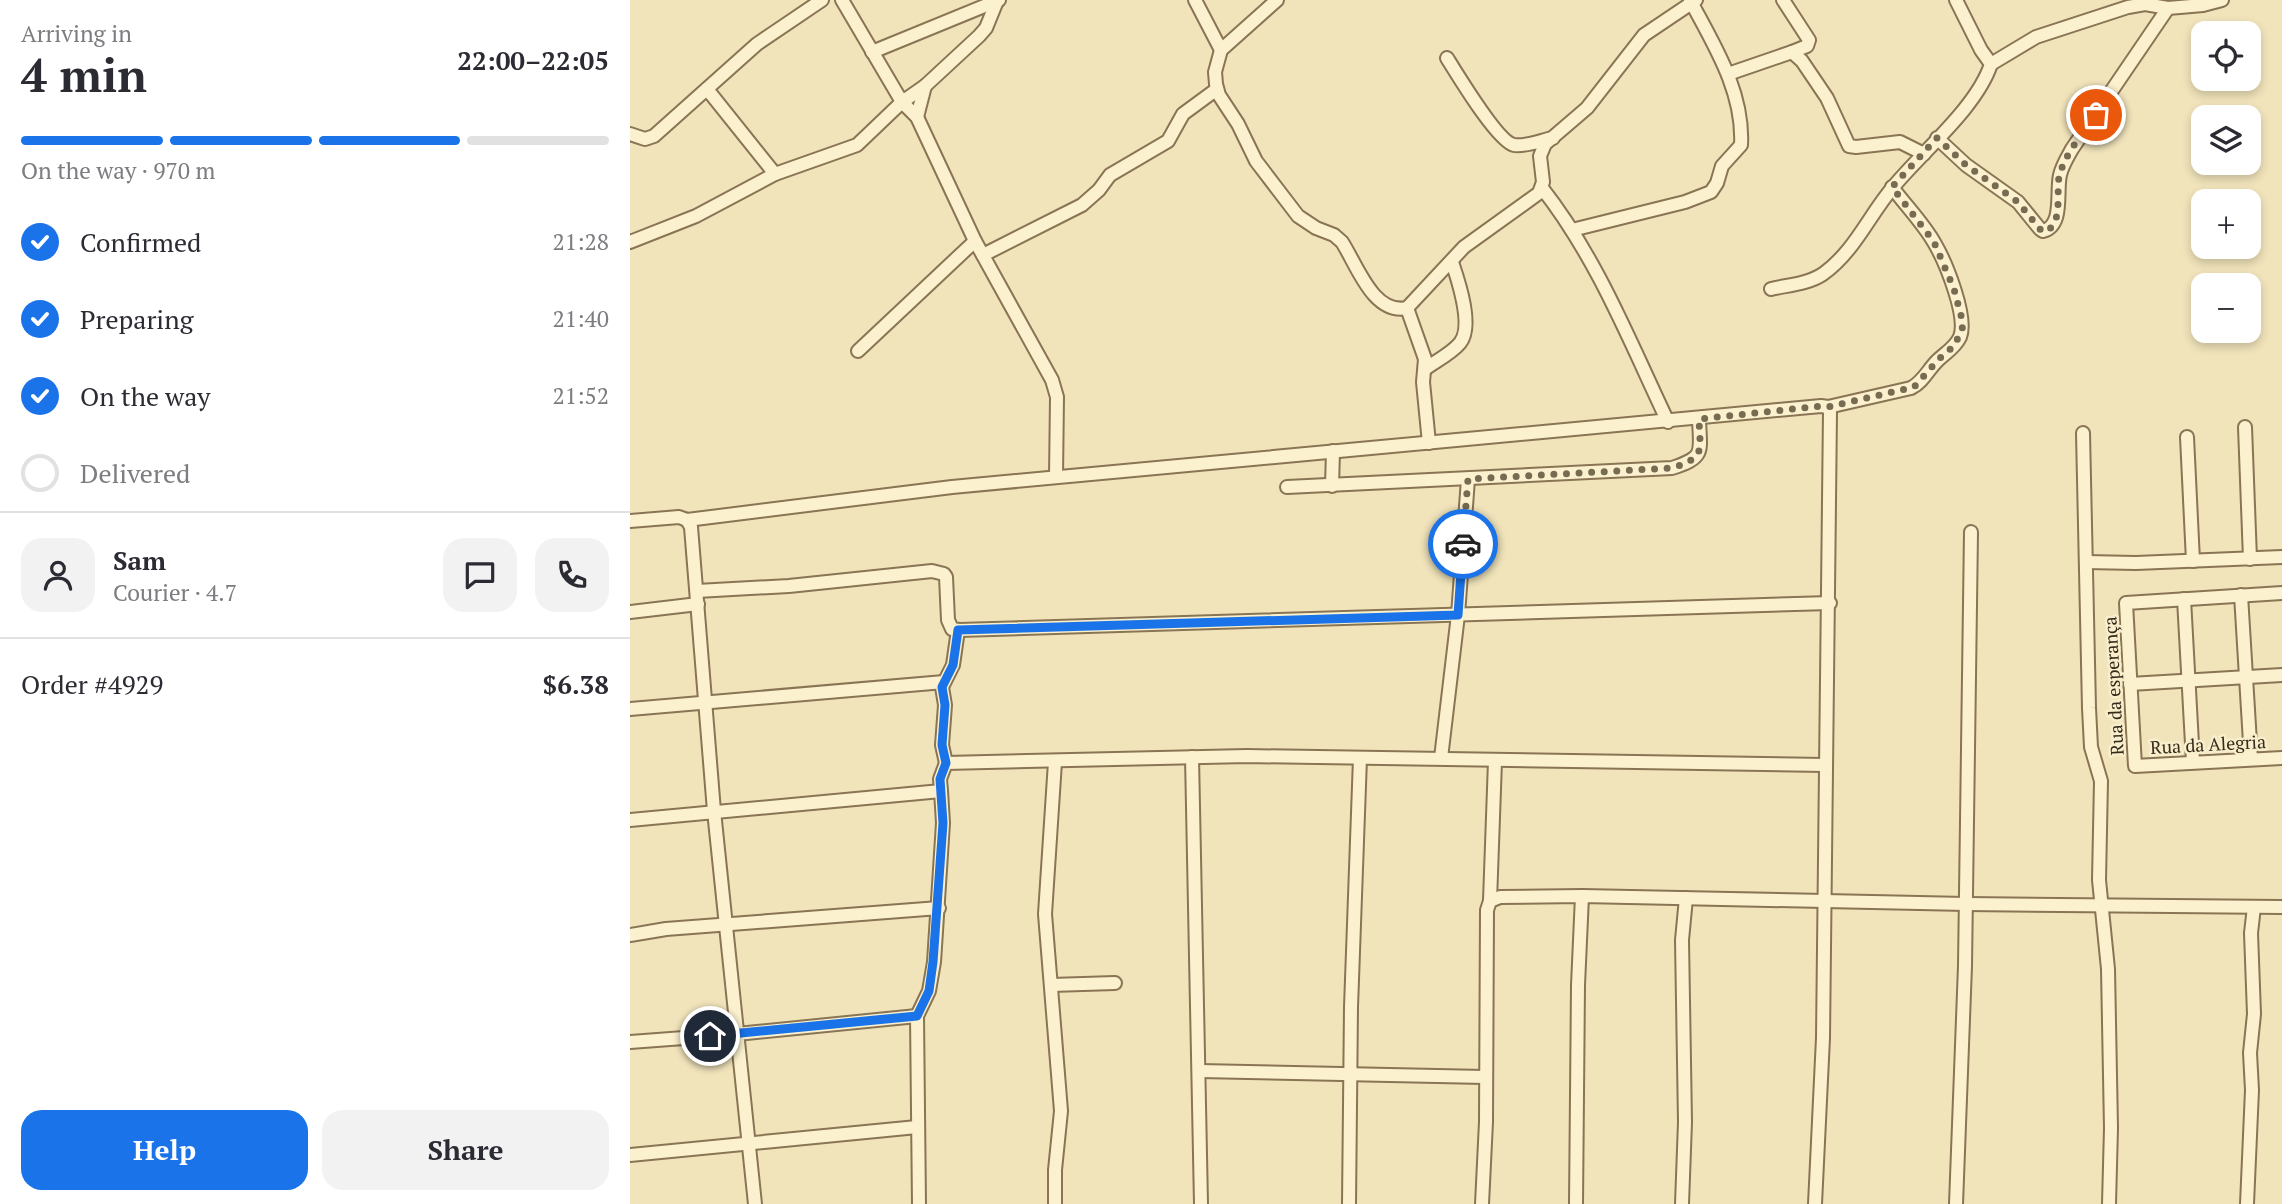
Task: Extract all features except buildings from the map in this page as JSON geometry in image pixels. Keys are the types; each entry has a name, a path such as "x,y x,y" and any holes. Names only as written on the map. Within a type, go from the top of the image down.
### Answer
{"street":[{"path":"630,134 645,139 654,136 765,37 822,0"},
{"path":"842,0 902,102 917,117 975,241 1055,388 1056,477"},
{"path":"872,52 978,4 998,0"},
{"path":"630,242 686,221 775,174 849,149 872,132 902,102 925,86 983,32 998,0"},
{"path":"1195,0 1221,50"},
{"path":"1277,0 1221,50 1215,72 1219,95 1238,124 1256,161 1298,216 1342,242 1381,302 1395,309 1407,308 1464,247 1529,201 1542,188"},
{"path":"1728,74 1807,46 1809,40 1783,0"},
{"path":"1956,0 1991,64"},
{"path":"1771,289 1810,280 1822,274 1856,242 1892,187 1972,97 1987,76 1991,64 2036,37 2056,29 2145,4 2168,8 2203,5 2221,0"},
{"path":"1572,230 1685,202 1711,192 1722,166 1741,145 1736,100 1728,74 1692,1 1644,35 1587,108 1545,144 1540,156 1542,188 1572,230 1623,325 1668,422"},
{"path":"1937,138 1966,165 2018,202 2043,232 2048,230 2054,225 2060,175 2072,149 2168,8"},
{"path":"1792,52 1802,61 1827,98 1849,146 1900,142 1924,154"},
{"path":"1447,58 1494,129 1507,142 1517,145 1553,138"},
{"path":"917,117 925,86"},
{"path":"707,89 775,174"},
{"path":"983,256 1082,205 1110,176 1168,141 1183,114 1217,89"},
{"path":"630,521 678,517 687,520 886,494 1056,477 1828,407 1914,387 1954,346 1963,323 1954,289 1934,242 1892,187"},
{"path":"858,352 975,241"},
{"path":"1425,369 1463,339 1464,305 1452,262"},
{"path":"1407,308 1423,350 1429,443"},
{"path":"1815,1204 1824,1038 1825,765 1830,603 1828,407"},
{"path":"1287,487 1672,468 1693,460 1699,454 1699,419"},
{"path":"2245,427 2250,559"},
{"path":"2083,433 2085,601 2091,747 2101,781 2099,880 2108,969 2111,1128 2109,1204"},
{"path":"2187,438 2193,561"},
{"path":"1332,486 1333,452"},
{"path":"1441,758 1458,615 1468,479"},
{"path":"687,520 691,527 714,811 755,1204"},
{"path":"1956,1204 1966,904 1971,532"},
{"path":"2086,562 2282,557"},
{"path":"630,612 698,598 932,571 946,577 948,620 952,629 958,630 1830,603"},
{"path":"2193,762 2183,599 2282,593"},
{"path":"2241,595 2251,760"},
{"name":"Rua da esperança","path":"2135,766 2126,603 2183,599"},
{"path":"919,1204 917,1016 929,991 939,908 943,823 940,779 946,763 942,745 945,705 942,691 953,665 958,630"},
{"path":"2130,684 2282,676"},
{"path":"630,709 944,682"},
{"path":"946,763 1192,757 1441,758 1825,765"},
{"path":"1192,757 1201,1204"},
{"path":"1349,1204 1350,1074 1360,758"},
{"name":"Rua da Alegria","path":"2135,766 2282,758"},
{"path":"1482,1204 1487,910 1490,901 1495,761"},
{"path":"1055,762 1045,914 1061,1111 1055,1170 1055,1204"},
{"path":"630,820 941,791"},
{"path":"1490,901 1500,897 1582,896 1826,902 2282,907"},
{"path":"1576,1204 1578,985 1582,896"},
{"path":"1682,1204 1685,1122 1682,940 1686,898"},
{"path":"2247,1204 2252,1090 2249,1053 2254,1014 2251,933 2254,907"},
{"path":"630,935 666,929 939,908"},
{"path":"1051,985 1115,983"},
{"path":"630,1042 917,1016"},
{"path":"1200,1071 1485,1077"},
{"path":"630,1155 917,1127"}],"way so far":[{"path":"1463,544 1468,479 1672,468 1693,460 1699,454 1699,419 1828,407 1914,387 1954,346 1959,339 1963,323 1954,289 1934,242 1892,187 1937,138 1966,165 2018,202 2043,232 2054,225 2060,175 2064,165 2096,115"}],"route":[{"path":"710,1036 917,1016 929,991 939,908 943,823 940,779 946,763 942,745 945,705 942,687 953,665 958,630 1458,615 1463,544"}]}
